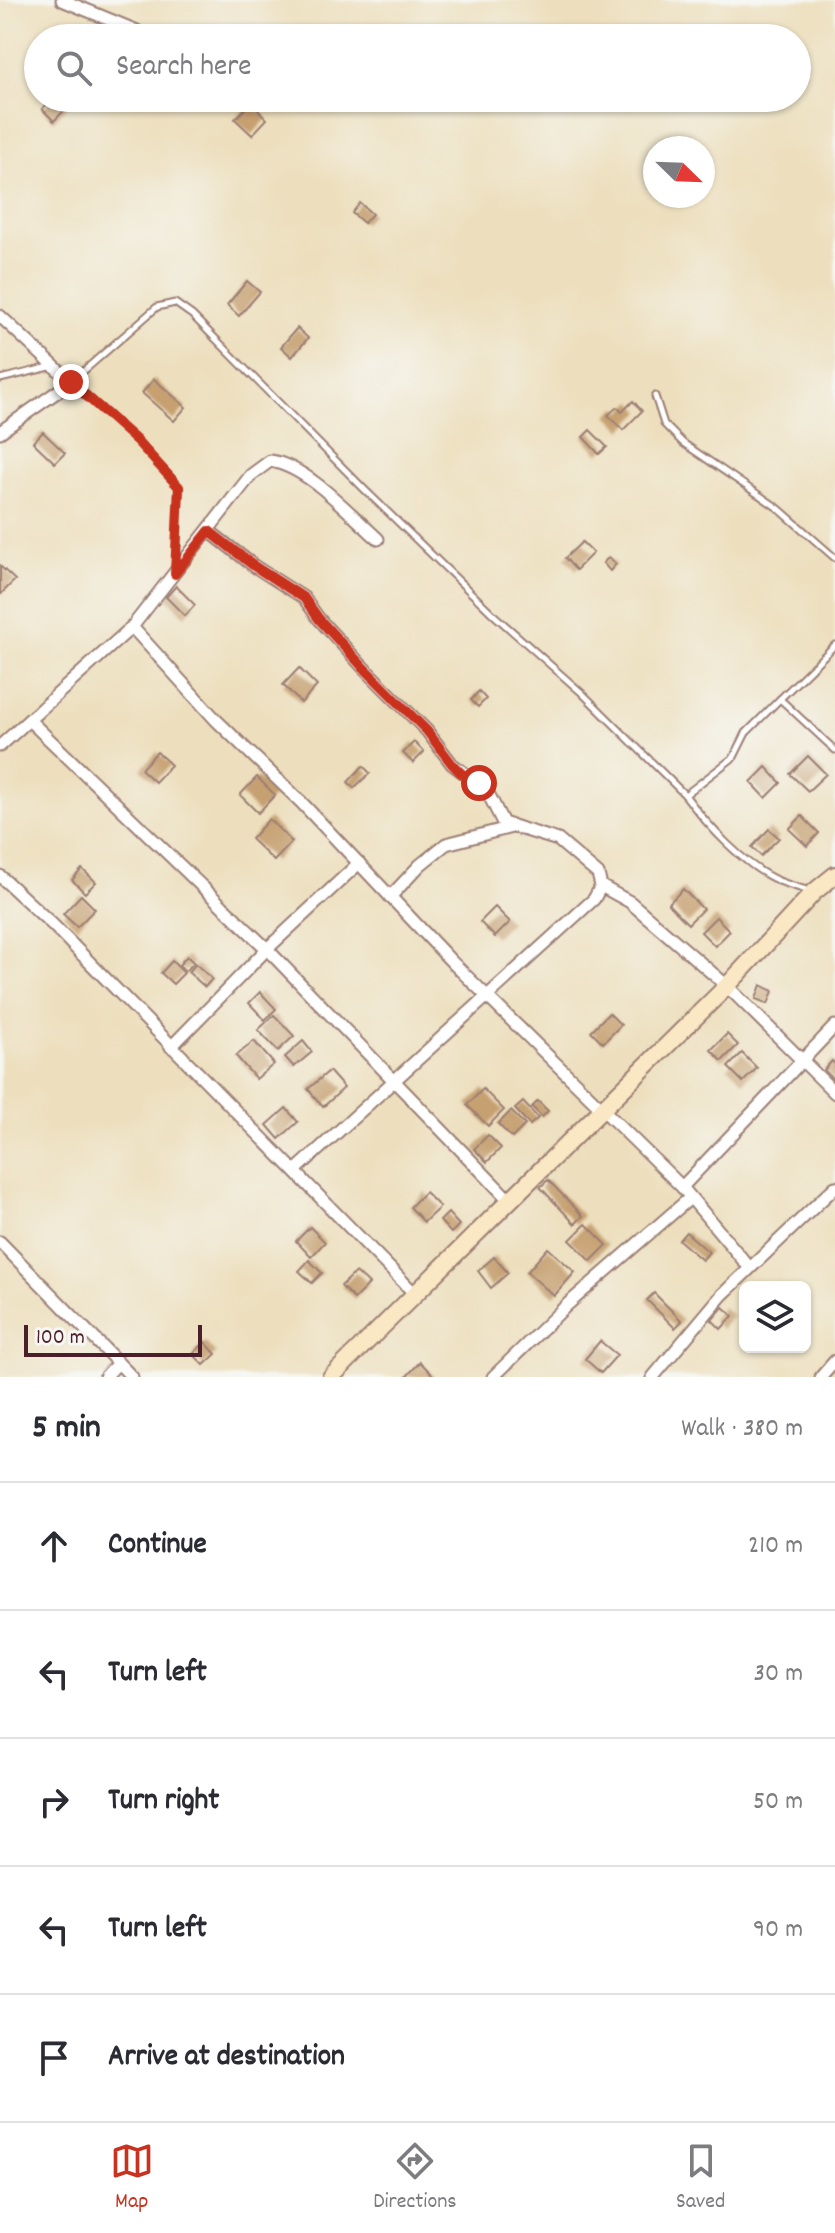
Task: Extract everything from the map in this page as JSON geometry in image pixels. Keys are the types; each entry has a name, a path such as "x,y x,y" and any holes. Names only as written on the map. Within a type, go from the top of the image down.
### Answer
{"street":[{"path":"62,0 120,24"},
{"path":"0,316 71,382 0,432"},
{"path":"0,746 132,627 251,475 270,461 285,463 327,493 378,539"},
{"path":"209,531 254,566 304,598 351,654 427,731 452,764 486,789 503,823 558,840 598,874 601,886 594,899 296,1170"},
{"path":"132,627 216,720 488,996 682,1187 749,1267"},
{"path":"29,720 267,949 510,1201"},
{"path":"390,897 420,865 446,844 513,827"},
{"path":"171,1047 267,949 359,863"},
{"path":"331,1377 727,986 814,892 835,875"},
{"path":"0,876 53,925 414,1293"},
{"path":"601,886 630,902 727,986 835,1093"},
{"path":"682,1187 835,1026"},
{"path":"653,1377 722,1295 835,1187"},
{"path":"493,1377 568,1304 690,1198"},
{"path":"0,1242 132,1377"},
{"path":"821,1377 835,1361"},
{"path":"105,1377 118,1363"}],"lane":[{"path":"175,574 179,487 137,441 71,382 157,307 175,303 192,315 495,616 591,702 685,795 703,819 751,863 777,881 814,892"},
{"path":"0,379 55,366"},
{"path":"655,396 664,424 683,443 778,508 835,558"},
{"path":"685,795 734,757 746,733 835,645"},
{"path":"780,699 835,750"}],"building":[{"path":"45,112 63,112 54,121"},
{"path":"242,112 260,112 267,119 252,135 235,119"},
{"path":"360,203 372,214 364,223 352,213"},
{"path":"247,281 260,292 239,316 227,305"},
{"path":"297,328 308,338 292,357 281,347"},
{"path":"154,379 186,407 174,421 142,393"},
{"path":"633,401 642,411 623,430 608,415 617,407 622,412"},
{"path":"590,430 607,447 599,454 583,437"},
{"path":"43,432 65,453 55,463 33,442"},
{"path":"582,542 593,553 576,570 565,558"},
{"path":"609,557 616,564 610,571 603,563"},
{"path":"0,566 15,580 1,594 0,593"},
{"path":"176,586 195,605 185,616 166,597"},
{"path":"299,668 317,686 301,703 283,685"},
{"path":"479,691 486,699 478,707 471,700"},
{"path":"414,742 424,752 413,763 403,753"},
{"path":"157,752 171,765 155,782 141,769"},
{"path":"808,756 826,774 808,791 790,774"},
{"path":"363,766 370,773 354,788 348,782"},
{"path":"766,767 781,783 766,798 751,782"},
{"path":"257,777 275,795 258,813 240,795"},
{"path":"802,816 819,833 807,846 789,829"},
{"path":"269,819 292,842 274,861 251,839"},
{"path":"769,829 779,838 761,856 752,847"},
{"path":"82,869 96,882 85,893 72,880"},
{"path":"683,889 703,909 688,924 668,904"},
{"path":"81,895 95,909 77,927 63,914"},
{"path":"495,907 510,922 495,937 480,922"},
{"path":"716,917 730,931 715,946 701,932"},
{"path":"187,956 194,963 185,971 179,965"},
{"path":"172,961 184,973 173,984 161,973"},
{"path":"196,964 212,979 205,987 188,972"},
{"path":"761,985 773,991 768,1004 756,999"},
{"path":"260,992 276,1009 265,1020 249,1003"},
{"path":"609,1013 621,1025 603,1043 591,1031"},
{"path":"274,1015 294,1036 278,1051 258,1030"},
{"path":"727,1034 738,1045 722,1061 711,1050"},
{"path":"254,1041 274,1064 256,1079 236,1056"},
{"path":"303,1041 312,1052 294,1067 285,1057"},
{"path":"742,1053 757,1068 743,1082 728,1067"},
{"path":"832,1061 835,1064 835,1081 824,1070"},
{"path":"329,1071 344,1088 323,1107 308,1089"},
{"path":"483,1089 504,1110 488,1126 467,1105"},
{"path":"538,1101 548,1111 542,1117 532,1107"},
{"path":"523,1102 538,1118 530,1125 515,1109"},
{"path":"286,1108 298,1122 279,1139 267,1125"},
{"path":"511,1111 525,1125 512,1138 498,1124"},
{"path":"488,1135 501,1148 487,1162 474,1149"},
{"path":"548,1180 583,1216 575,1224 540,1187"},
{"path":"425,1192 440,1207 424,1222 410,1207"},
{"path":"448,1213 459,1225 451,1233 440,1221"},
{"path":"586,1224 607,1245 591,1261 570,1240"},
{"path":"310,1227 325,1242 311,1257 296,1241"},
{"path":"686,1232 709,1252 702,1260 679,1240"},
{"path":"548,1248 575,1272 554,1296 527,1272"},
{"path":"494,1257 508,1273 491,1288 478,1271"},
{"path":"309,1260 322,1273 312,1283 299,1271"},
{"path":"356,1272 369,1284 354,1299 341,1286"},
{"path":"654,1293 682,1321 675,1328 647,1300"},
{"path":"723,1307 733,1316 721,1329 712,1320"},
{"path":"600,1341 617,1355 601,1373 585,1359"},
{"path":"205,1342 216,1354 204,1365 193,1354"},
{"path":"420,1362 435,1377 406,1377"}],"route":[{"path":"71,382 137,441 179,487 175,574 209,531 254,566 304,598 362,666 427,731 452,764 479,783"}]}
